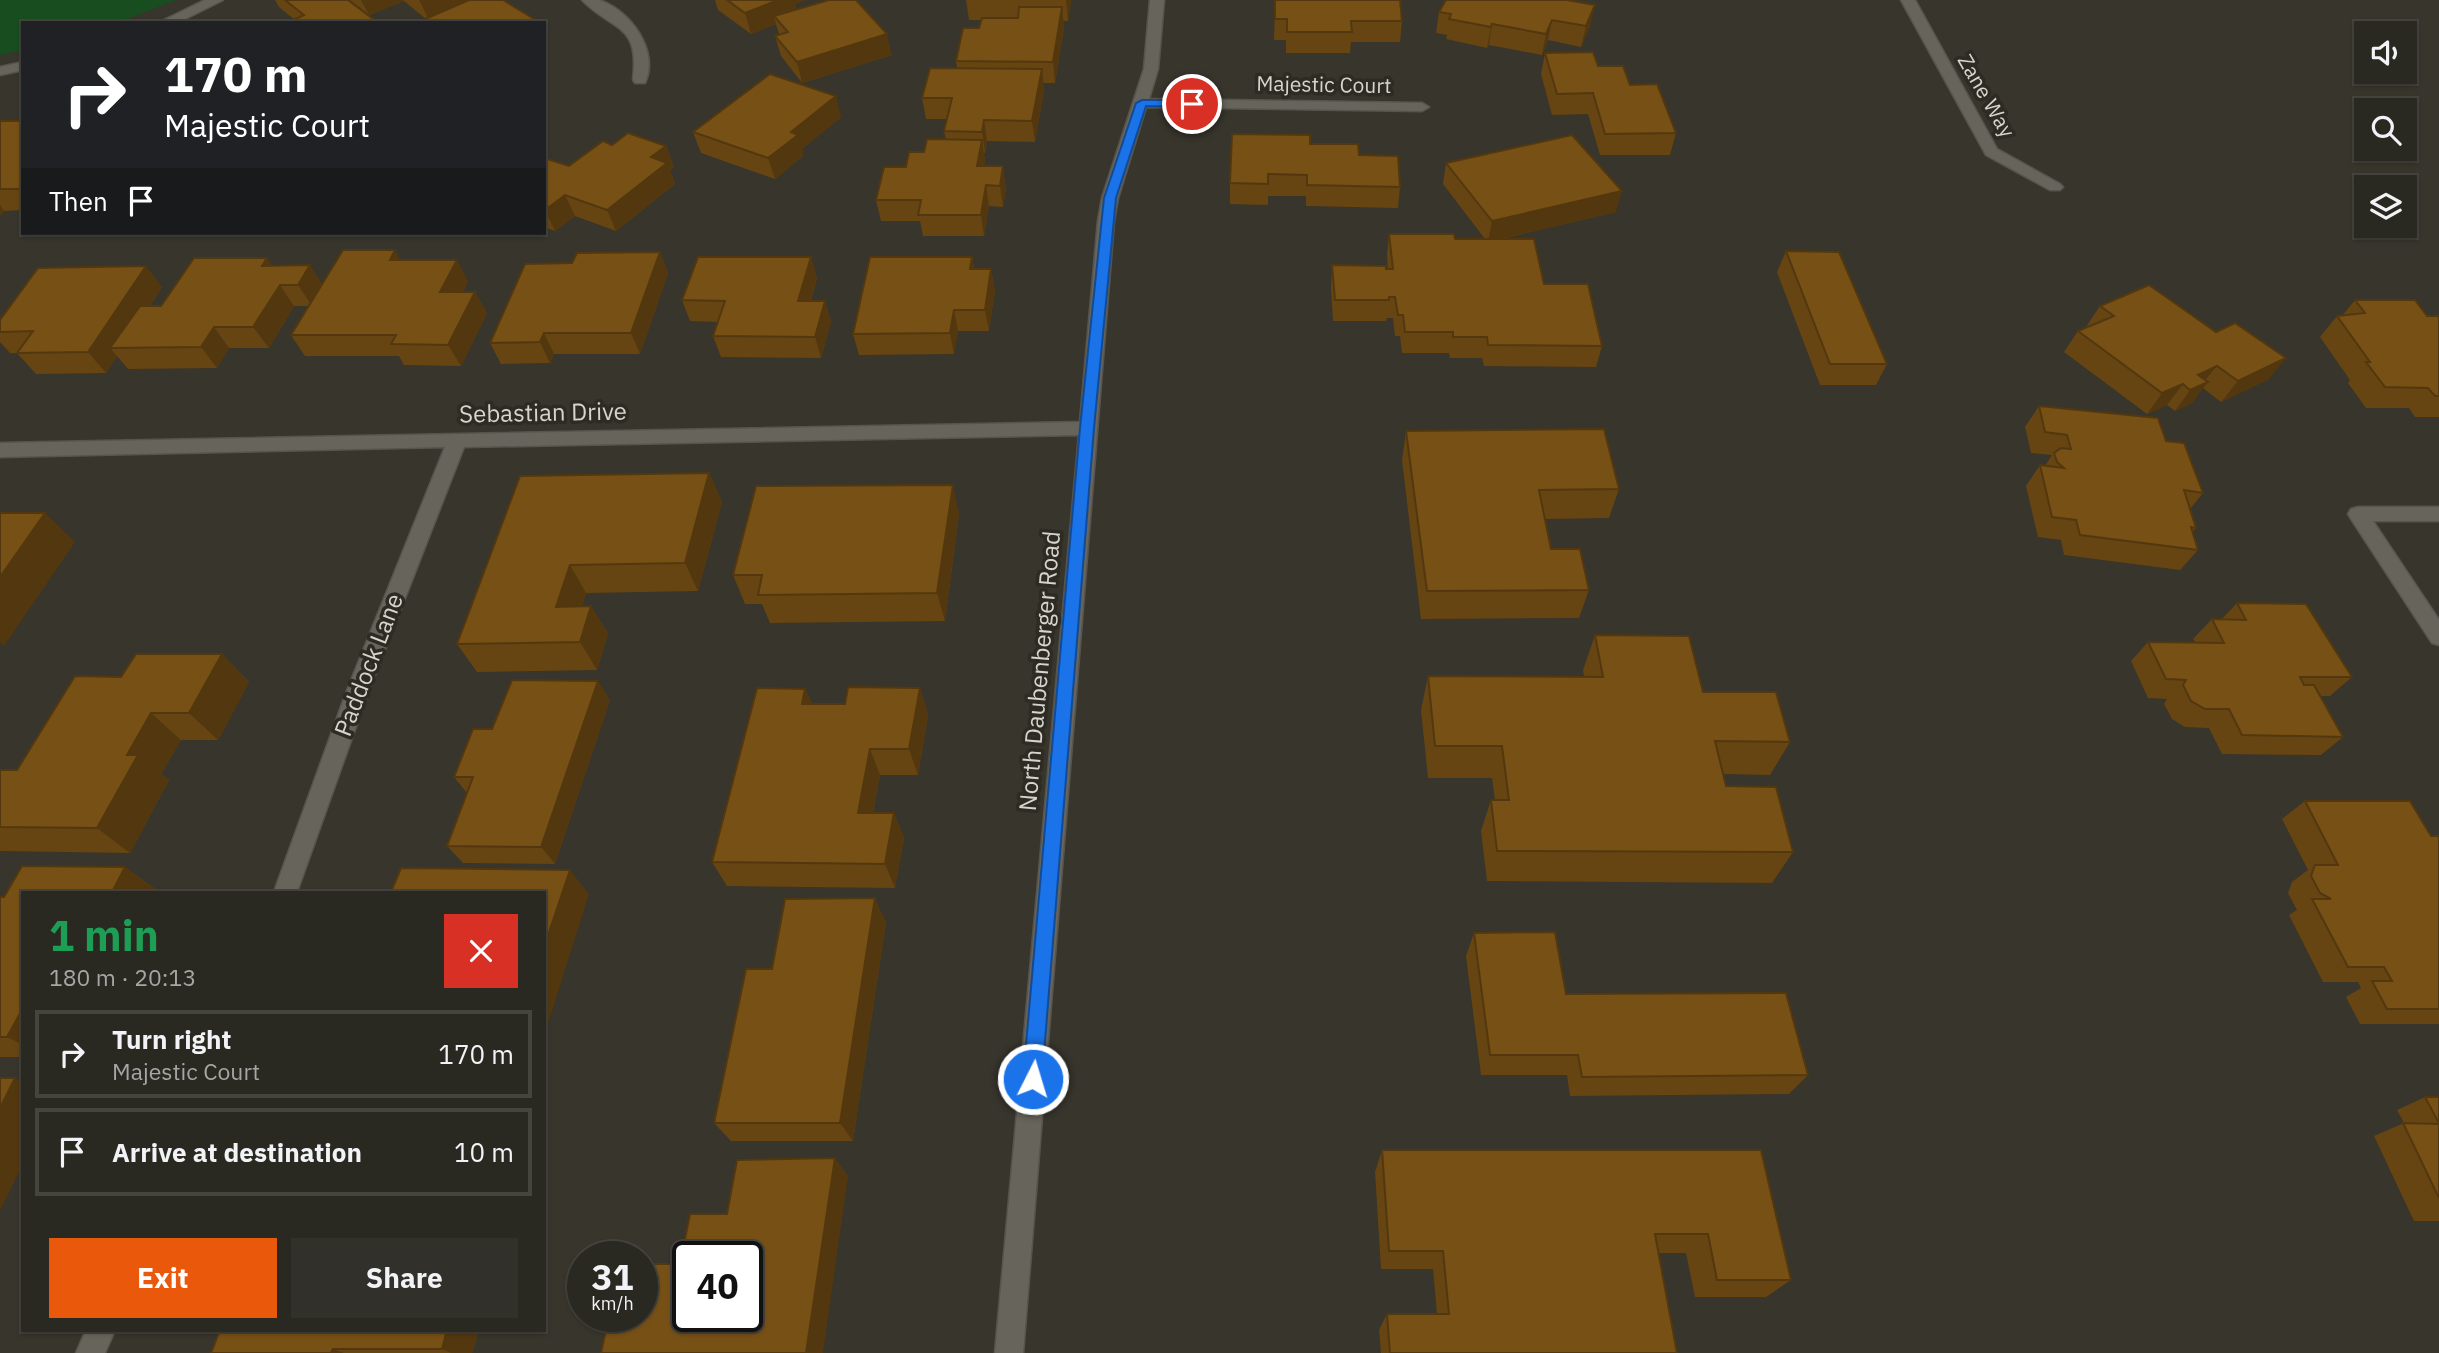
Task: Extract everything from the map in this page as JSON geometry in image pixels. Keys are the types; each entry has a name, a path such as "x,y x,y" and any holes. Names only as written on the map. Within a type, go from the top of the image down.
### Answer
{"street":[{"path":"169,21 216,0"},
{"path":"589,0 622,21 633,32 643,56 640,80"},
{"name":"North Daubenberger Road","path":"1009,1353 1087,428 1110,198 1142,103 1154,51 1157,0"},
{"name":"Zane Way","path":"1908,0 1991,152 2055,187"},
{"path":"0,71 21,66"},
{"name":"Majestic Court","path":"1142,103 1422,107"},
{"name":"Sebastian Drive","path":"0,450 1087,428"},
{"name":"Paddock Lane","path":"286,891 357,693 458,439"},
{"path":"2439,514 2358,514 2439,637"},
{"path":"90,1353 100,1332"}],"green space":[{"path":"0,0 176,0 122,21 21,21 21,50 0,55"}],"building":[{"path":"285,0 348,0 373,19 291,21 304,15"},
{"path":"469,0 503,0 534,19 530,21 421,21"},
{"path":"727,0 778,0 745,13"},
{"path":"829,0 856,0 887,34 797,62 775,36 788,32 774,16"},
{"path":"1275,0 1400,0 1402,21 1351,21 1352,32 1287,32 1287,19 1275,19"},
{"path":"1446,0 1567,0 1595,5 1586,26 1552,20 1546,34 1449,19 1451,14 1439,12"},
{"path":"1019,7 1062,7 1053,62 956,61 963,28 979,28 982,18 1018,18"},
{"path":"1593,52 1598,66 1623,66 1630,85 1657,84 1676,133 1605,134 1593,93 1557,94 1545,53"},
{"path":"930,68 1042,69 1032,121 984,120 982,132 944,131 952,98 922,98"},
{"path":"770,74 836,96 791,132 798,135 768,158 693,132"},
{"path":"0,121 21,121 21,189 0,189"},
{"path":"628,133 666,146 651,157 667,163 607,210 565,195 546,209 546,159 569,166 603,141 612,145"},
{"path":"1232,134 1310,135 1310,144 1358,144 1359,155 1398,156 1400,187 1307,185 1307,175 1268,174 1268,184 1230,183"},
{"path":"1572,135 1622,191 1492,221 1446,163"},
{"path":"927,139 982,140 977,166 1003,166 1000,186 986,185 981,215 918,215 921,200 876,200 884,167 906,167 909,152 924,152"},
{"path":"1389,234 1454,234 1455,239 1534,239 1544,284 1588,284 1602,346 1488,345 1487,337 1453,337 1453,332 1405,332 1403,315 1398,315 1395,297 1389,297 1389,300 1335,300 1332,265 1386,266 1386,269 1393,269"},
{"path":"343,250 395,250 390,260 457,260 440,292 475,292 448,345 391,344 396,335 291,335"},
{"path":"1786,251 1839,252 1887,364 1830,364"},
{"path":"660,252 631,333 544,333 540,342 490,343 525,264 572,263 577,253"},
{"path":"698,257 811,257 798,301 825,301 815,337 713,336 725,301 682,300"},
{"path":"870,257 972,257 970,269 991,269 985,310 954,310 950,333 853,334"},
{"path":"194,258 267,258 262,266 310,265 298,285 280,285 253,327 214,327 201,347 110,348 140,306 161,306"},
{"path":"146,266 88,352 17,353 33,331 0,332 0,320 38,268"},
{"path":"2149,285 2216,332 2235,323 2286,358 2238,381 2217,366 2198,375 2208,382 2190,390 2183,384 2162,393 2078,331 2114,316 2100,306"},
{"path":"2355,300 2415,300 2427,316 2439,316 2439,396 2435,396 2428,388 2385,387 2337,316 2365,313"},
{"path":"2039,406 2158,418 2166,441 2184,443 2203,493 2184,490 2196,528 2191,527 2198,550 2080,535 2076,520 2052,517 2040,465 2064,468 2057,462 2054,453 2061,448 2071,449 2067,435 2045,432"},
{"path":"1604,429 1619,489 1539,490 1551,549 1580,549 1589,590 1427,591 1406,431"},
{"path":"709,473 685,563 570,565 556,607 591,606 580,642 457,644 520,476"},
{"path":"953,485 937,593 758,595 762,575 733,575 756,486"},
{"path":"0,513 45,513 0,577"},
{"path":"2237,603 2306,604 2352,677 2300,677 2304,685 2314,685 2343,737 2242,735 2229,709 2205,709 2191,701 2183,685 2186,680 2166,679 2148,642 2224,643 2212,619 2246,620"},
{"path":"1595,635 1689,636 1703,692 1776,692 1790,742 1715,741 1726,786 1776,787 1793,852 1497,851 1491,800 1509,800 1502,746 1435,746 1428,676 1603,677"},
{"path":"136,654 222,654 189,713 151,713 127,755 138,755 97,828 0,827 0,770 17,770 75,676 121,677"},
{"path":"512,680 598,681 541,847 447,846 473,777 454,777 473,729 492,729"},
{"path":"848,687 920,688 909,749 870,749 858,813 894,813 885,864 712,862 757,688 805,689 802,704 845,704"},
{"path":"2305,801 2410,801 2431,836 2439,836 2439,1009 2387,1009 2372,981 2392,981 2384,967 2348,967 2312,899 2331,899 2320,893 2311,876 2315,865 2338,865"},
{"path":"22,866 125,867 113,891 21,891 21,1012 7,1037 0,1037 0,897 4,897"},
{"path":"401,868 570,870 546,941 546,891 391,891"},
{"path":"875,898 840,1123 714,1123 746,969 772,969 785,899"},
{"path":"1555,932 1566,994 1786,993 1808,1075 1582,1077 1578,1055 1490,1055 1474,933"},
{"path":"0,1078 15,1078 0,1108"},
{"path":"2425,1097 2439,1097 2439,1123"},
{"path":"2403,1123 2439,1124 2439,1198"},
{"path":"1382,1150 1761,1150 1791,1280 1717,1280 1708,1234 1655,1234 1677,1353 1390,1353 1387,1314 1449,1314 1443,1251 1389,1251"},
{"path":"835,1158 806,1353 601,1353 606,1332 658,1332 658,1264 672,1264 672,1332 763,1332 763,1241 685,1241 690,1214 727,1214 737,1160"},
{"path":"219,1332 446,1332 442,1349 211,1353"}],"route":[{"path":"1033,1079 1106,221 1110,198 1142,103 1192,104"}]}
